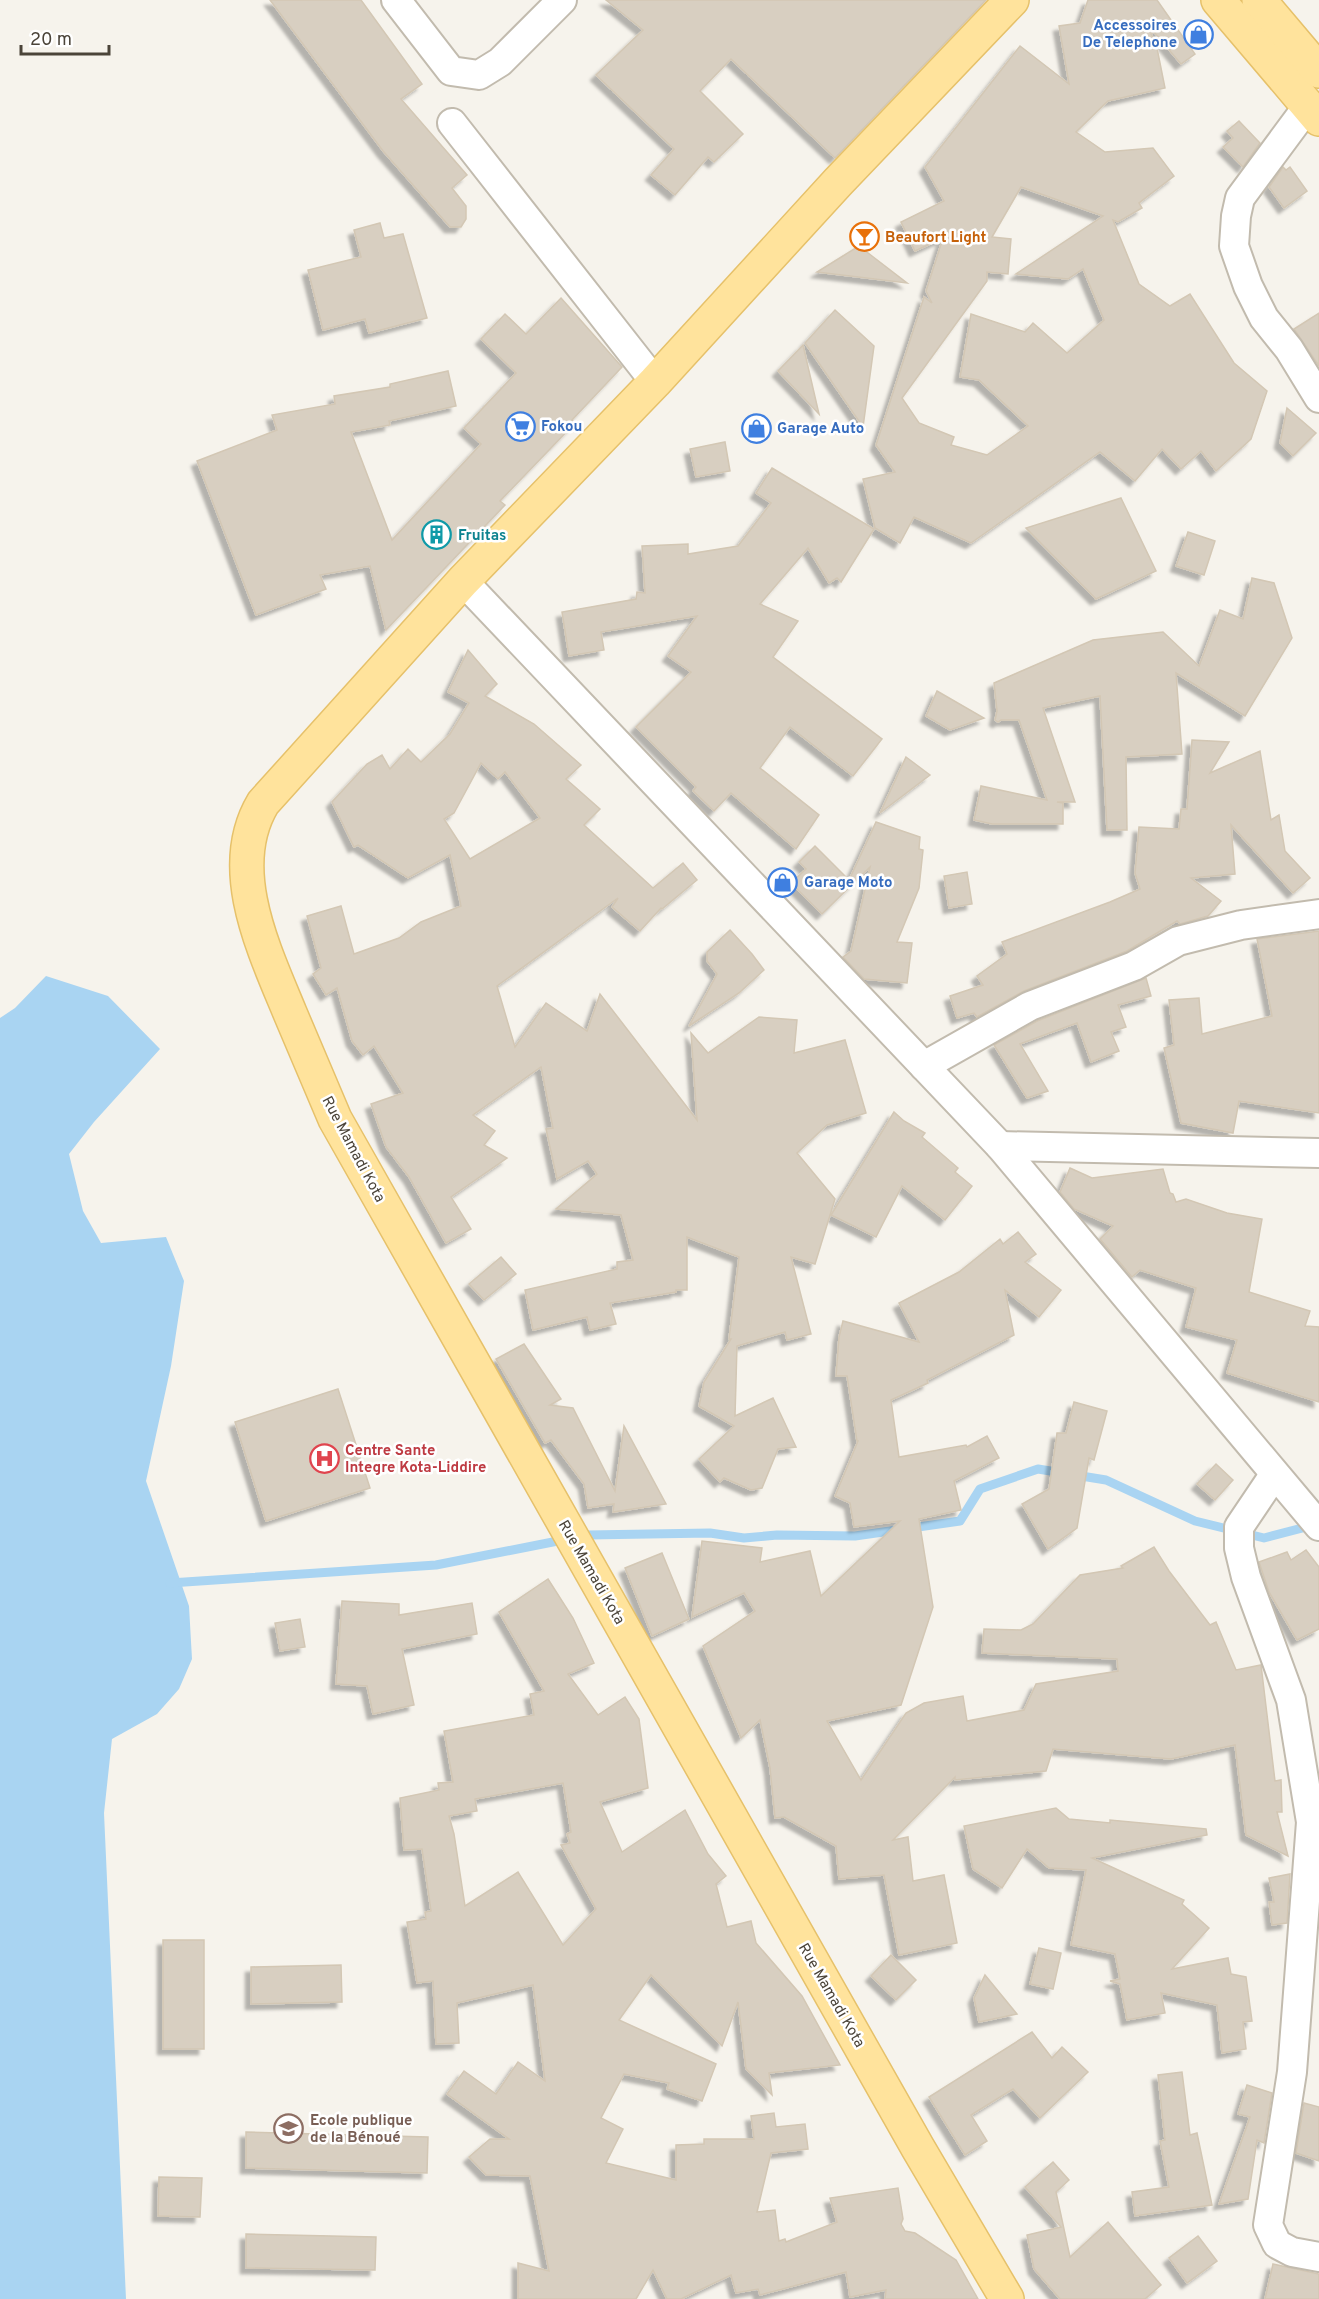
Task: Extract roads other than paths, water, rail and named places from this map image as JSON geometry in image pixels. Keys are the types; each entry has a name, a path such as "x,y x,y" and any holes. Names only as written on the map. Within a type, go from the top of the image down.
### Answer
{"main road":[{"path":"463,581 655,382 838,182 1012,0"},
{"path":"1218,0 1314,113"},
{"path":"1258,0 1319,71"},
{"name":"Rue Mamadi Kota","path":"463,581 263,803 253,820 246,855 249,885 263,948 334,1119 918,2148 1007,2299"}],"street":[{"path":"396,0 451,71 479,75 500,62 562,0"},
{"path":"1314,113 1240,198 1234,246 1248,286 1264,318 1319,398"},
{"path":"452,123 655,382"},
{"path":"463,581 1000,1146 1319,1526"},
{"path":"924,1066 1030,1006 1134,966 1178,941 1229,928 1319,914"},
{"path":"1000,1146 1319,1153"},
{"path":"1275,1475 1239,1527 1239,1548 1246,1577 1292,1700 1315,1821 1292,2072 1268,2224 1277,2244 1292,2252 1319,2257"}],"water":[{"path":"46,976 108,996 160,1049 94,1122 69,1154 83,1211 101,1243 166,1237 184,1281 171,1366 146,1481 189,1606 192,1659 179,1689 157,1714 112,1739 104,1813 126,2299 0,2299 0,1018 15,1008"}],"waterway":[{"path":"170,1583 436,1565 588,1535 710,1533 744,1538 777,1535 855,1536 960,1521 980,1489 1038,1469 1106,1480 1195,1521 1264,1538 1314,1525"}],"place":[{"name":"Accessoires De Telephone","path":"1198,34"},
{"name":"Beaufort Light","path":"864,237"},
{"name":"Fokou","path":"520,426"},
{"name":"Garage Auto","path":"756,428"},
{"name":"Fruitas","path":"437,535"},
{"name":"Garage Moto","path":"783,882"},
{"name":"Centre Sante Integre Kota-Liddire","path":"324,1459"},
{"name":"Ecole publique de la Bénoué","path":"289,2129"}]}
